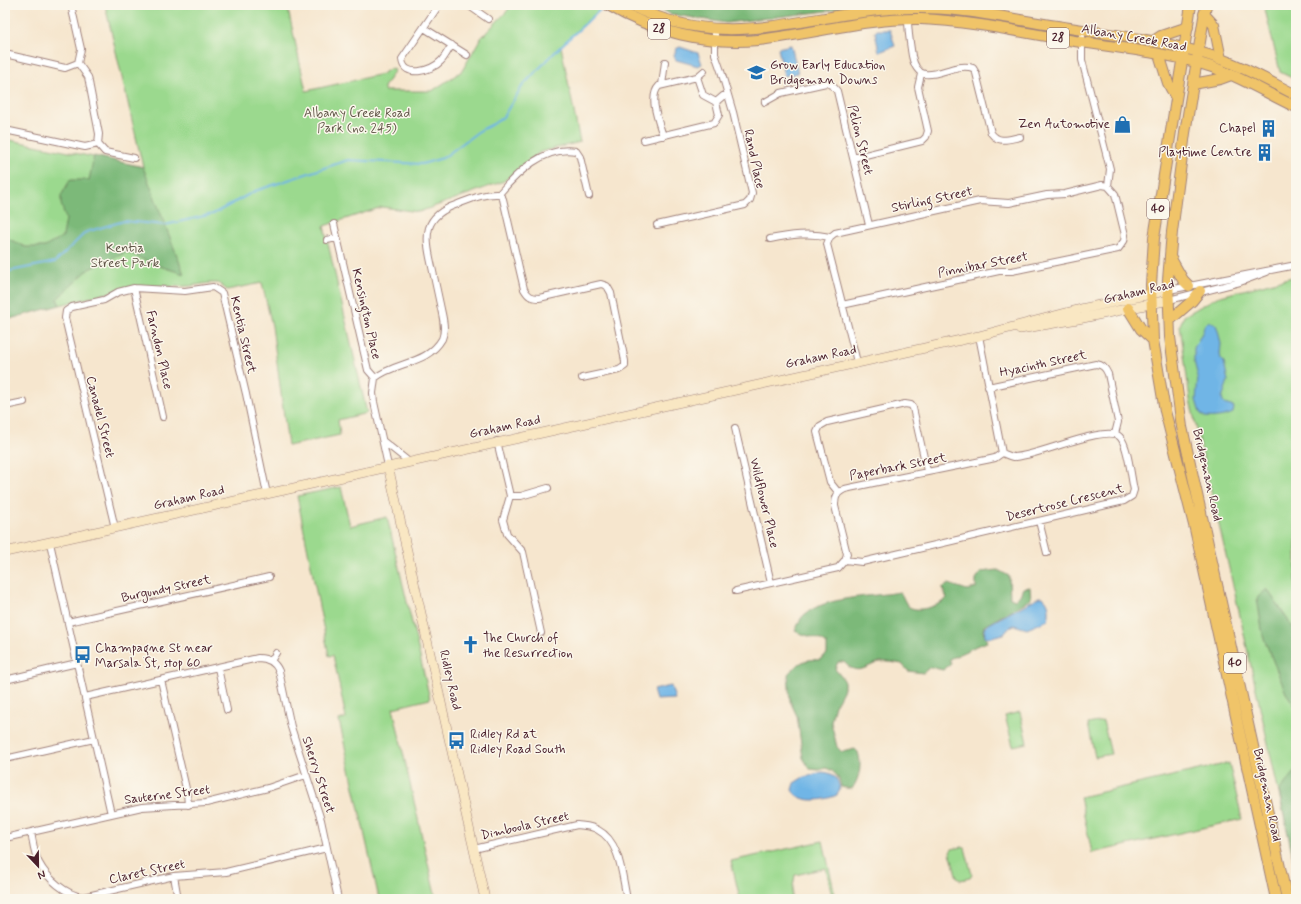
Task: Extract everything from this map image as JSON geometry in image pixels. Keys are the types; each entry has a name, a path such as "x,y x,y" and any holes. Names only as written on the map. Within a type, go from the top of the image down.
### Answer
{"main road":[{"name":"Albany Creek Road","path":"608,5 660,29 681,35 714,40 741,41 768,39 863,22 908,19 959,22 1183,59 1231,75 1296,107"},
{"name":"Albany Creek Road","path":"630,5 664,19 692,26 715,29 756,29 882,10 936,7 1185,48 1221,58 1296,95"},
{"name":"40","path":"1183,59 1191,5"},
{"name":"40","path":"1199,52 1205,10"},
{"path":"1205,10 1214,25 1221,58"},
{"path":"1152,42 1161,36 1188,27"},
{"name":"Bridgeman Road","path":"1199,52 1176,203 1170,257 1169,295 1172,363 1182,427 1287,899"},
{"path":"1160,54 1168,83 1176,98"},
{"name":"Bridgeman Road","path":"1183,59 1154,238 1151,298 1153,340 1158,378 1195,529 1276,899"},
{"path":"1193,84 1220,79 1231,75"},
{"path":"1170,257 1183,280 1189,286"},
{"path":"1170,320 1192,301 1200,291"},
{"path":"1128,308 1141,329 1153,340"},
{"path":"1170,431 1182,427"}],"street":[{"path":"71,5 81,49 78,63 88,77 99,134 98,144 105,152 134,158"},
{"path":"439,5 402,59 406,68 412,71 420,72 436,66 441,62 452,45"},
{"path":"468,5 488,19"},
{"path":"908,19 908,33 915,69 921,74 929,74 965,65 973,68 976,73 991,133 995,138 1001,141 1020,137"},
{"path":"424,28 467,55"},
{"name":"Rand Place","path":"657,225 745,205 750,200 752,193 728,95 714,54 715,29"},
{"path":"1082,30 1081,42 1083,66 1110,169 1108,186"},
{"path":"5,54 65,68 78,63"},
{"path":"662,86 665,62"},
{"path":"662,136 655,97 657,89 662,86 697,77 704,71"},
{"path":"853,158 922,141 926,137 928,131 918,87 921,74"},
{"path":"644,140 714,123 719,114 716,102 703,95 697,77"},
{"name":"Pelion Street","path":"765,102 781,93 826,83 832,85 837,91 869,225"},
{"path":"716,102 723,96 728,95"},
{"path":"5,130 85,147 98,144"},
{"path":"499,194 506,185 536,159 544,155 569,150 576,151 580,158 589,196"},
{"name":"Stirling Street","path":"830,237 836,233 869,225 980,201 1009,204 1047,195 1065,194 1102,185 1108,186"},
{"name":"Pinnibar Street","path":"842,305 999,271 1012,271 1062,260 1077,259 1118,249 1124,241 1125,235 1115,194 1108,186"},
{"path":"375,378 392,367 417,361 433,351 442,338 444,324 427,242 429,226 433,218 445,208 490,193 499,194 503,199 524,290 528,295 533,298 539,298 601,284 607,286 611,293 626,361 624,366 619,370 582,378"},
{"name":"Kensington Place","path":"334,224 368,370 375,378 374,402 388,466"},
{"path":"770,239 803,234 820,234 830,237 827,244 857,362"},
{"path":"326,240 337,238"},
{"name":"Graham Road","path":"5,552 408,461 979,336 1074,311 1200,291 1240,282 1270,271 1296,265"},
{"name":"Graham Road","path":"1169,295 1189,286 1256,272 1270,271"},
{"name":"Kentia Street","path":"66,311 72,307 104,300 118,292 134,288 185,291 214,287 222,293 246,394 267,494"},
{"name":"Farndon Place","path":"134,288 163,417"},
{"name":"Graham Road","path":"1011,328 1023,329 1128,308 1151,298"},
{"name":"Canadel Street","path":"66,311 65,318 115,528"},
{"path":"979,336 1002,453 1014,457 1109,433 1115,434"},
{"name":"Hyacinth Street","path":"988,387 1096,364 1101,365 1106,368 1108,374 1118,422 1115,434"},
{"path":"5,406 24,402"},
{"path":"838,492 830,482 818,432 820,426 827,422 905,404 911,405 913,408 927,471"},
{"name":"Wildflower Place","path":"735,428 771,583"},
{"name":"Desertrose Crescent","path":"846,560 862,562 1124,501 1132,496 1134,490 1123,441 1115,434"},
{"path":"382,441 408,461"},
{"path":"497,442 510,496 503,520 507,534 523,552 541,633"},
{"name":"Paperbark Street","path":"846,560 847,554 835,506 835,498 838,492 845,489 927,471 938,471 995,458 1002,453"},
{"name":"Ridley Road","path":"388,466 485,899"},
{"path":"510,496 521,496 548,488"},
{"path":"5,496 5,502"},
{"path":"1039,521 1047,554"},
{"path":"50,543 111,814"},
{"path":"736,591 838,568 846,560"},
{"name":"Burgundy Street","path":"68,622 269,577"},
{"path":"85,697 258,658 271,661 276,653"},
{"name":"Sherry Street","path":"271,661 279,671 291,727 316,803 338,899"},
{"path":"5,680 77,663"},
{"path":"218,668 227,710"},
{"path":"161,680 187,793 188,805"},
{"path":"5,759 94,739"},
{"name":"Sauterne Street","path":"5,838 142,807 206,803 254,792 306,775"},
{"name":"Dimboola Street","path":"474,849 577,825 593,827 608,838 615,848 627,899"},
{"name":"Claret Street","path":"31,832 39,864 65,891 76,896 92,895 174,876 226,872 327,848"},
{"path":"174,876 178,899"}],"green space":[{"path":"105,5 287,5 306,91 382,74 391,68 395,70 384,87 384,91 432,91 462,71 480,39 508,10 509,5 591,5 600,10 561,46 580,142 540,152 504,181 419,212 382,207 324,226 367,413 338,420 340,435 288,446 272,326 262,283 227,290 218,283 190,286 128,288 60,305 57,299 5,272 5,139 143,167"},
{"path":"654,5 863,5 827,11 726,23 670,14"},
{"path":"1264,5 1296,5 1296,80 1280,72"},
{"path":"94,156 143,167 184,274 153,264 127,252 89,269 57,299 60,305 6,320 5,237 25,247 45,247 63,236 66,219 61,204 61,196 70,180 89,180"},
{"path":"1296,276 1296,871 1238,607 1190,400 1180,325 1184,316 1217,297"},
{"path":"341,487 350,526 387,517 430,699 393,708 436,899 379,899 339,720 346,718 333,655 329,656 297,496"},
{"path":"998,570 1009,576 1010,598 1015,600 1020,595 1023,588 1030,587 1031,599 984,626 983,631 987,642 949,659 951,664 943,670 930,667 923,673 908,671 902,664 880,662 857,670 853,669 844,662 838,662 835,669 844,680 844,689 834,708 831,722 837,747 842,752 855,749 858,752 860,766 857,780 852,789 841,787 839,780 832,771 826,768 819,770 810,769 803,758 797,716 790,701 788,674 802,662 819,660 827,654 827,644 820,639 795,631 803,616 824,604 836,601 900,592 908,606 917,609 929,608 947,598 942,588 949,584 967,590 976,588 976,579 981,572"},
{"path":"1267,589 1296,632 1296,707 1286,693 1263,636 1257,598"},
{"path":"1020,712 1027,743 1013,746 1005,716"},
{"path":"1103,721 1111,754 1095,757 1088,724"},
{"path":"1229,763 1242,819 1092,853 1080,797"},
{"path":"1296,771 1296,871 1279,791"},
{"path":"823,841 835,895 832,896 826,868 795,875 791,899 740,899 731,861"},
{"path":"962,847 965,848 972,875 970,878 960,880 957,878 950,852 952,849"}],"water":[{"path":"877,30 890,30 895,46 879,52 875,32"},
{"path":"791,45 798,73 784,76 778,48"},
{"path":"680,47 698,53 702,64 698,66 676,60 674,56 676,49"},
{"path":"1209,321 1216,325 1218,330 1221,344 1220,354 1221,359 1224,362 1228,381 1222,398 1224,404 1234,407 1233,413 1215,417 1205,417 1200,413 1196,400 1198,377 1194,361 1194,348 1204,326"},
{"path":"1039,597 1043,597 1048,605 1048,620 1027,629 1014,625 1004,634 985,637 984,628 989,624"},
{"path":"671,686 675,699 656,700 653,690"},
{"path":"822,772 833,775 837,779 840,790 837,795 826,799 813,800 801,798 792,790 794,783 802,778"}],"waterway":[{"path":"5,272 55,262 86,232 124,221 165,225 213,214 255,191 348,160 422,164 443,158 479,131 503,117 523,85 561,46 600,10"}],"place":[{"name":"Grow Early Education Bridgeman Downs","path":"757,72"},
{"name":"Zen Automotive","path":"1123,124"},
{"name":"Chapel","path":"1269,128"},
{"name":"Playtime Centre","path":"1265,152"},
{"name":"The Church of the Resurrection","path":"470,645"},
{"name":"Champagne St near Marsala St, stop 60","path":"82,655"},
{"name":"Ridley Rd at Ridley Road South","path":"457,741"}],"park label":[{"name":"Albany Creek Road Park (no. 245)","path":"357,120"},
{"name":"Kentia Street Park","path":"125,256"}]}
